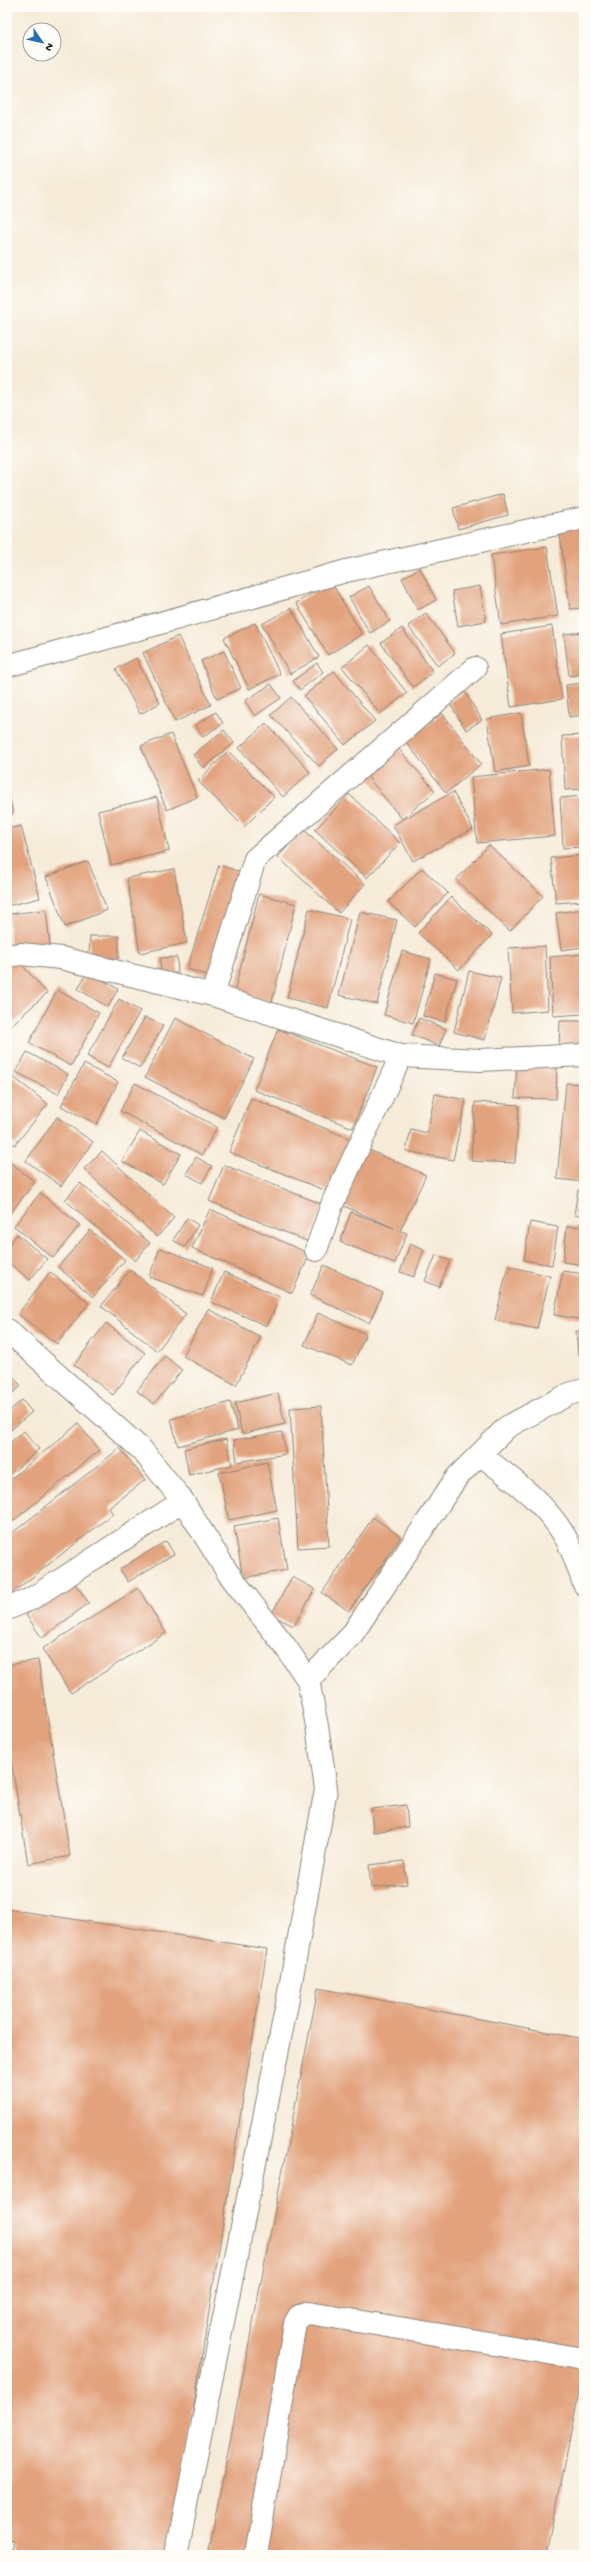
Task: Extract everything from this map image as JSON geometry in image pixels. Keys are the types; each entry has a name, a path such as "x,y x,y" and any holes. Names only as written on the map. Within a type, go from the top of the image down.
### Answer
{"street":[{"path":"7,666 346,571 584,518"},
{"path":"213,995 255,859 475,668"},
{"path":"7,956 21,954 61,958 213,995 401,1056 480,1060 584,1055"},
{"path":"316,1250 336,1196 401,1056"},
{"path":"7,1330 142,1450 183,1501 228,1573 285,1646 308,1680 317,1726 326,1789 286,2009 176,2555"},
{"path":"308,1680 351,1636 457,1477 507,1427 569,1394 584,1390"},
{"path":"480,1454 528,1492 546,1510 564,1535 584,1584"},
{"path":"7,1609 31,1599 183,1501"},
{"path":"256,2555 295,2323 299,2316 308,2313 584,2359"}],"building":[{"path":"503,494 508,515 458,529 453,508"},
{"path":"584,524 584,608 570,609 559,527"},
{"path":"547,547 558,616 501,625 491,555"},
{"path":"420,568 436,600 418,610 402,578"},
{"path":"331,582 362,634 328,655 296,603"},
{"path":"369,586 390,621 370,633 349,597"},
{"path":"480,586 486,621 458,626 452,591"},
{"path":"291,608 319,657 290,674 262,624"},
{"path":"426,613 455,653 438,666 408,626"},
{"path":"255,623 280,674 249,689 224,638"},
{"path":"552,626 562,699 511,707 501,634"},
{"path":"402,628 433,672 413,687 381,643"},
{"path":"584,632 584,674 569,676 564,634"},
{"path":"178,636 211,705 175,722 143,653"},
{"path":"369,645 407,693 380,714 342,667"},
{"path":"224,651 241,688 217,699 201,661"},
{"path":"136,658 160,703 140,714 116,669"},
{"path":"317,663 323,672 300,690 293,681"},
{"path":"334,671 375,721 345,745 304,696"},
{"path":"584,683 584,715 569,717 566,685"},
{"path":"271,684 281,698 255,716 245,701"},
{"path":"465,692 482,720 466,730 449,702"},
{"path":"291,697 338,749 319,766 271,715"},
{"path":"216,712 223,723 203,737 195,725"},
{"path":"442,713 481,764 446,793 406,742"},
{"path":"521,713 529,766 495,772 487,719"},
{"path":"266,723 310,772 283,797 239,748"},
{"path":"224,730 234,743 203,768 193,755"},
{"path":"171,734 197,797 167,810 141,746"},
{"path":"584,735 584,789 565,790 562,736"},
{"path":"398,748 435,791 402,819 366,775"},
{"path":"228,751 274,797 244,827 198,781"},
{"path":"549,769 555,836 477,843 471,777"},
{"path":"7,786 13,814 7,815"},
{"path":"453,792 473,829 413,861 393,825"},
{"path":"349,794 400,843 367,878 315,830"},
{"path":"584,796 584,847 563,848 560,798"},
{"path":"157,797 169,851 111,865 98,811"},
{"path":"21,826 40,898 7,906 7,829"},
{"path":"303,829 365,884 339,913 278,857"},
{"path":"489,845 543,896 510,931 456,880"},
{"path":"584,855 584,901 556,903 551,858"},
{"path":"88,861 107,910 65,927 46,877"},
{"path":"219,865 253,876 220,979 187,969"},
{"path":"422,868 448,893 415,927 388,902"},
{"path":"174,869 187,943 140,953 127,878"},
{"path":"259,894 296,904 272,1002 234,993"},
{"path":"451,897 492,935 459,970 418,933"},
{"path":"309,909 350,919 328,1008 287,998"},
{"path":"584,909 584,947 561,950 556,913"},
{"path":"46,910 50,946 11,950 8,914"},
{"path":"360,912 397,920 377,1004 339,995"},
{"path":"90,936 119,936 119,958 89,958"},
{"path":"545,946 548,1010 512,1013 508,948"},
{"path":"402,951 431,959 413,1023 384,1015"},
{"path":"584,954 584,1014 553,1016 550,957"},
{"path":"15,957 47,993 7,1029 7,964"},
{"path":"177,957 178,973 161,974 160,958"},
{"path":"88,971 118,989 108,1007 78,989"},
{"path":"469,971 501,978 485,1040 454,1032"},
{"path":"435,973 457,979 445,1022 423,1016"},
{"path":"57,990 99,1013 71,1066 29,1043"},
{"path":"119,999 140,1011 108,1068 87,1056"},
{"path":"145,1017 163,1026 140,1068 122,1058"},
{"path":"175,1018 254,1059 224,1118 145,1077"},
{"path":"419,1018 446,1029 439,1046 412,1035"},
{"path":"560,1021 584,1021 584,1048 559,1048"},
{"path":"278,1029 377,1067 353,1128 254,1090"},
{"path":"27,1052 68,1074 58,1094 16,1072"},
{"path":"517,1061 557,1063 556,1099 515,1098"},
{"path":"84,1064 118,1082 97,1124 61,1106"},
{"path":"7,1072 48,1104 15,1145 7,1139"},
{"path":"135,1083 217,1127 202,1155 120,1111"},
{"path":"566,1083 584,1084 584,1182 557,1179"},
{"path":"435,1094 466,1100 453,1160 406,1151 411,1129 427,1133"},
{"path":"251,1098 351,1139 329,1192 229,1152"},
{"path":"475,1102 519,1105 515,1163 471,1161"},
{"path":"57,1117 93,1142 61,1186 26,1161"},
{"path":"140,1131 181,1154 163,1184 122,1161"},
{"path":"362,1147 426,1175 400,1231 407,1233 395,1263 340,1242 351,1212 394,1228 337,1203"},
{"path":"102,1151 174,1218 157,1237 84,1169"},
{"path":"196,1157 212,1166 202,1183 186,1174"},
{"path":"7,1160 35,1182 7,1217"},
{"path":"224,1165 324,1205 309,1242 209,1201"},
{"path":"80,1183 150,1243 135,1261 65,1200"},
{"path":"578,1190 584,1191 584,1216 574,1215"},
{"path":"40,1193 80,1225 53,1258 14,1226"},
{"path":"210,1209 310,1254 292,1293 192,1248"},
{"path":"187,1218 198,1225 185,1247 173,1240"},
{"path":"530,1222 558,1227 552,1265 524,1260"},
{"path":"567,1226 584,1227 584,1265 563,1262"},
{"path":"90,1230 125,1260 93,1297 58,1267"},
{"path":"17,1234 47,1259 30,1280 7,1261 7,1247"},
{"path":"410,1244 424,1250 414,1277 400,1272"},
{"path":"160,1248 213,1268 203,1296 149,1277"},
{"path":"436,1255 450,1261 439,1287 425,1281"},
{"path":"324,1265 383,1293 369,1323 310,1295"},
{"path":"508,1266 550,1276 537,1329 495,1320"},
{"path":"130,1270 186,1314 157,1351 101,1306"},
{"path":"563,1271 584,1274 584,1320 554,1315"},
{"path":"50,1272 89,1303 57,1344 18,1314"},
{"path":"224,1272 280,1297 267,1326 211,1302"},
{"path":"208,1309 261,1337 236,1385 183,1356"},
{"path":"318,1313 366,1334 352,1365 304,1345"},
{"path":"106,1323 145,1353 113,1395 74,1365"},
{"path":"576,1331 584,1331 584,1353 578,1354"},
{"path":"165,1356 182,1370 154,1404 137,1391"},
{"path":"7,1369 21,1386 7,1398"},
{"path":"278,1393 285,1424 242,1434 235,1403"},
{"path":"22,1400 32,1412 7,1433 7,1413"},
{"path":"230,1402 238,1430 178,1446 171,1419"},
{"path":"321,1406 329,1546 298,1548 290,1408"},
{"path":"78,1424 100,1450 7,1526 7,1482"},
{"path":"24,1431 39,1449 7,1477 7,1445"},
{"path":"282,1432 286,1454 237,1462 234,1440"},
{"path":"226,1439 232,1465 189,1475 184,1449"},
{"path":"120,1448 145,1480 109,1508 113,1514 7,1597 7,1545 9,1543 7,1537"},
{"path":"267,1462 277,1510 229,1520 219,1473"},
{"path":"373,1517 401,1537 349,1611 322,1593"},
{"path":"278,1518 287,1570 243,1578 234,1526"},
{"path":"166,1541 174,1554 128,1582 120,1569"},
{"path":"292,1577 315,1589 294,1626 271,1615"},
{"path":"73,1581 89,1603 42,1638 26,1615"},
{"path":"138,1588 166,1633 71,1693 42,1649"},
{"path":"38,1660 70,1856 28,1864 7,1735 7,1665"},
{"path":"406,1805 408,1827 373,1832 371,1809"},
{"path":"404,1861 407,1884 371,1888 369,1865"},
{"path":"7,1909 267,1949 170,2555 10,2555 13,2541 7,2540"},
{"path":"318,1988 584,2039 584,2366 547,2555 208,2555"}]}
